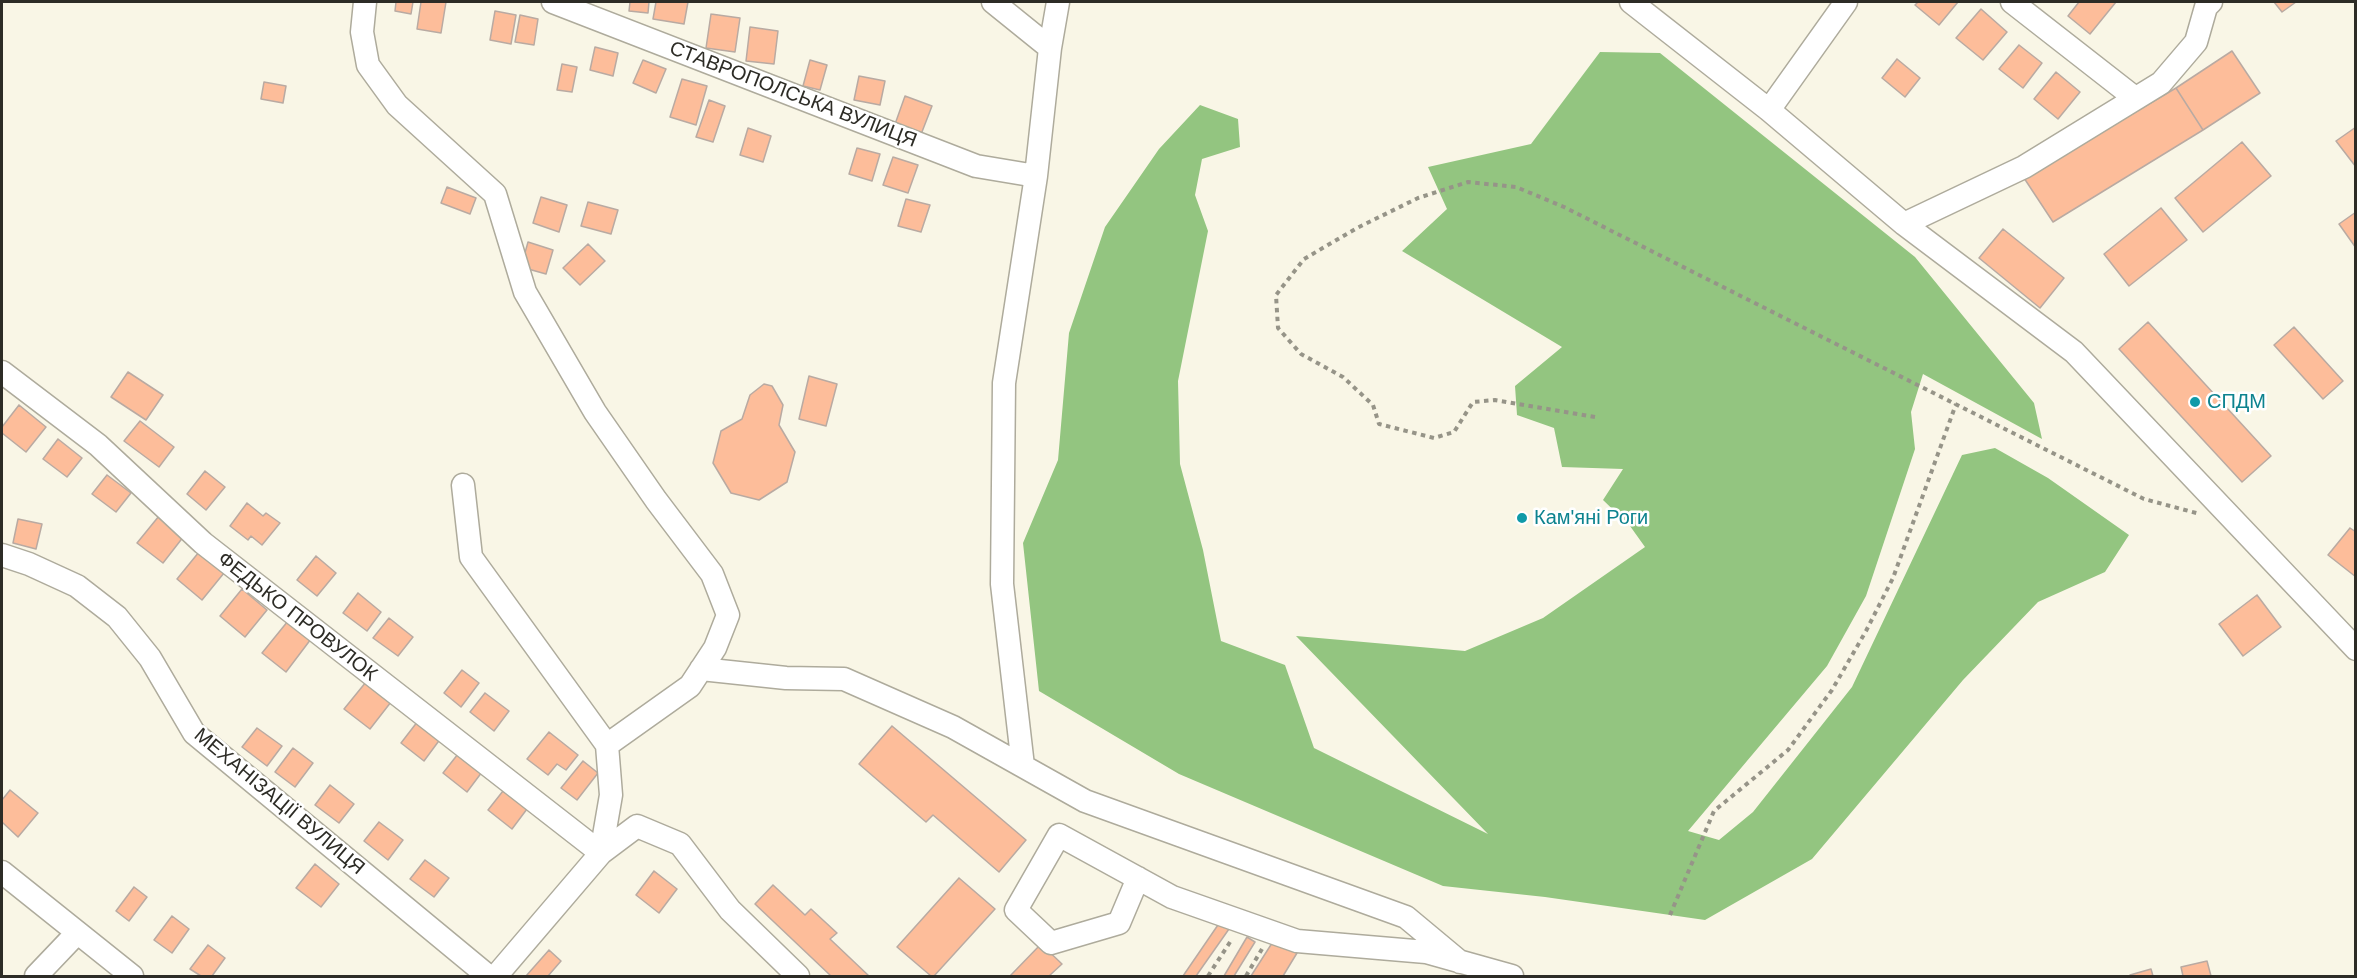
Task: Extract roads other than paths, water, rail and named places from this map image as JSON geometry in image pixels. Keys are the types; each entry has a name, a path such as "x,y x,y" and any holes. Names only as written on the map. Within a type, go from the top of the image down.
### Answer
{"street":[{"path":"364,2 362,32 368,65 397,105 495,194 525,292 595,412 656,500 712,573 728,615 715,648 690,686 607,745"},
{"name":"СТАВРОПОЛСЬКА ВУЛИЦЯ","path":"554,2 976,166 1036,176"},
{"path":"993,2 1050,48"},
{"path":"1023,766 1002,584 1004,383 1036,176 1050,48 1058,2"},
{"path":"1769,110 1846,2"},
{"path":"2012,2 2135,98"},
{"path":"1904,224 2024,167 2161,83 2196,42 2206,3"},
{"path":"1640,4 1904,224 2074,352 2355,648"},
{"name":"ФЕДЬКО ПРОВУЛОК","path":"2,372 98,445 203,543 601,853"},
{"path":"463,484 471,557 607,745 611,795 601,853"},
{"name":"МЕХАНІЗАЦІЇ ВУЛИЦЯ","path":"2,555 29,564 77,586 117,617 150,658 194,733 488,976"},
{"path":"701,669 786,678 844,679 953,727 1085,801 1406,917 1460,962"},
{"path":"611,795 637,826 680,844 730,910 798,976"},
{"path":"496,976 601,853 637,826"},
{"path":"1138,879 1119,922 1051,943 1016,910 1059,836 1172,897 1297,941 1426,952 1502,975"},
{"path":"2,872 132,976"},
{"path":"36,976 77,933"}],"place":[{"name":"СПДМ","path":"2195,402"},
{"name":"Кам'яні Роги","path":"1522,518"}]}
